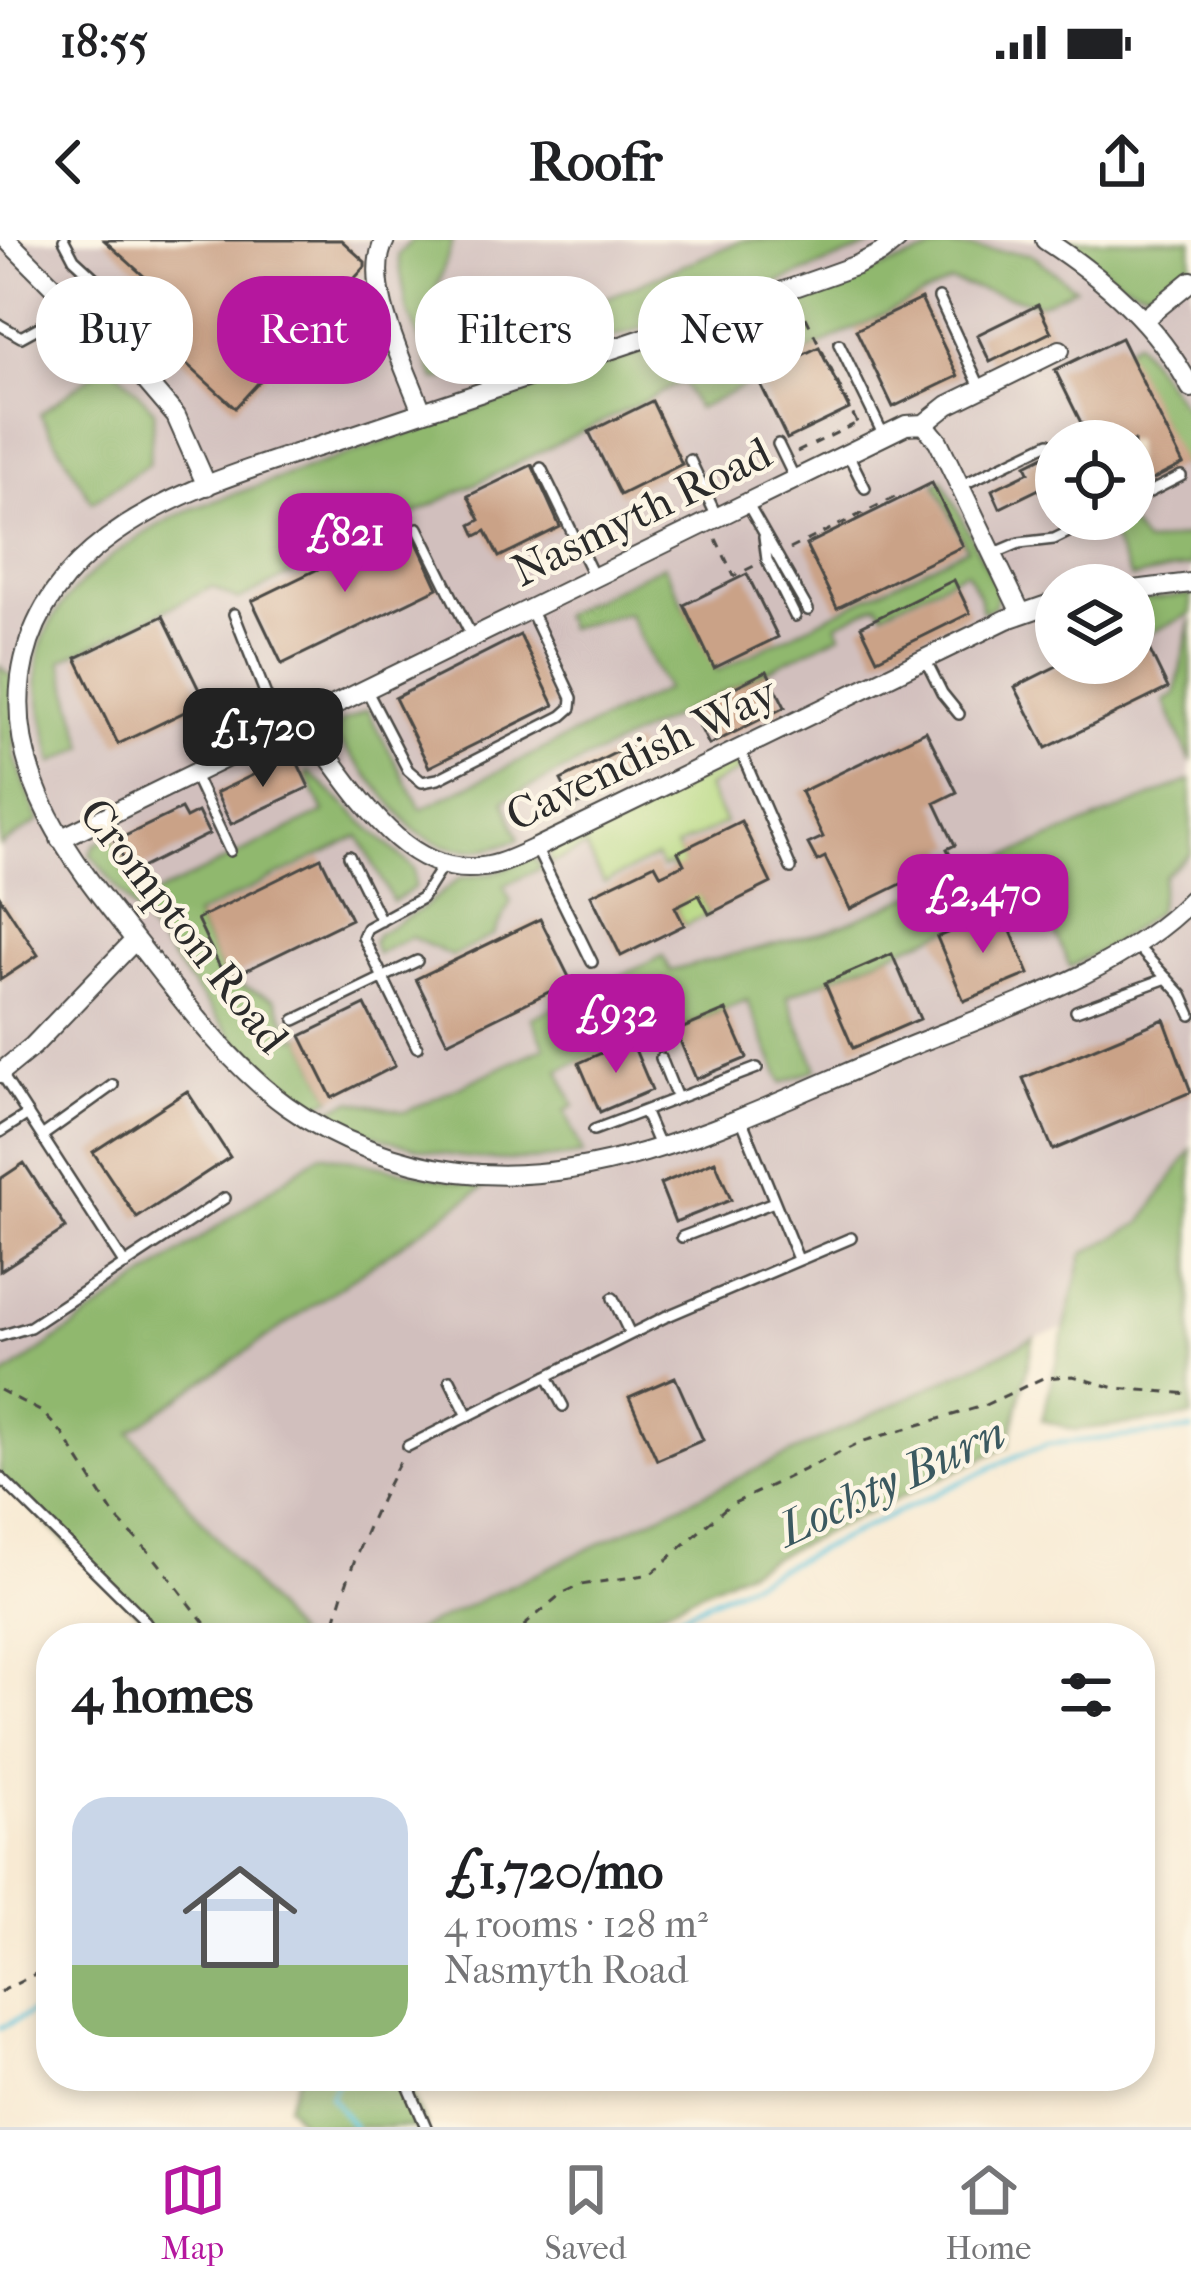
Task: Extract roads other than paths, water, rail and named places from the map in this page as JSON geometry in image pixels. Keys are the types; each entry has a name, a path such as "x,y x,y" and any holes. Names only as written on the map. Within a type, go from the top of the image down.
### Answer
{"street":[{"path":"7,240 43,276"},
{"path":"385,240 377,255 379,294 422,412"},
{"name":"Crompton Road","path":"897,240 871,258 793,288 207,486 144,515 89,553 59,585 32,631 23,662 20,728 34,788 60,838 135,940 250,1075 306,1118 361,1146 452,1172 517,1176 584,1168 659,1146 1093,969 1136,945 1191,900"},
{"path":"1045,240 1100,278 1143,320 1191,388"},
{"path":"1143,320 1191,281"},
{"name":"Nasmyth Road","path":"60,838 594,578 716,527 747,503 911,423 924,424 948,405 1060,350"},
{"path":"146,384 176,416 207,486"},
{"path":"924,424 934,435 1021,613"},
{"path":"1155,587 1191,583"},
{"name":"Cavendish Way","path":"442,865 480,868 536,848 1035,609"},
{"path":"301,721 397,839 413,853 442,865"},
{"path":"0,1073 33,1046 135,940"}],"lane":[{"path":"64,240 74,259 92,276"},
{"path":"938,298 981,389"},
{"path":"0,325 21,337 36,329"},
{"path":"839,344 884,436"},
{"path":"778,443 795,479"},
{"path":"960,486 1035,450"},
{"path":"848,454 866,488"},
{"path":"690,460 716,527"},
{"path":"541,468 594,578"},
{"path":"1155,489 1181,476"},
{"path":"747,503 808,610"},
{"path":"418,528 472,637"},
{"path":"764,537 767,560 795,616"},
{"path":"993,554 1044,540"},
{"path":"366,689 412,775 422,782 438,779 571,708 570,692 530,609"},
{"path":"234,614 280,731"},
{"path":"925,659 944,697 959,714"},
{"path":"740,750 791,868"},
{"path":"195,772 230,851"},
{"path":"536,848 592,962"},
{"path":"349,856 381,921"},
{"path":"416,1047 363,941 368,928 422,898 442,865"},
{"path":"1136,945 1182,995 1191,1015"},
{"path":"295,1021 417,961"},
{"path":"1076,1012 1166,978"},
{"path":"661,1058 677,1098"},
{"path":"594,1130 757,1068"},
{"path":"0,1073 125,1265"},
{"path":"42,1136 113,1084"},
{"path":"644,1111 659,1146"},
{"path":"0,1132 28,1114"},
{"path":"740,1116 797,1259"},
{"path":"0,1336 30,1327 225,1198"},
{"path":"682,1237 774,1202"},
{"path":"408,1446 630,1334 850,1238"},
{"path":"613,1298 630,1334"},
{"path":"547,1376 562,1406"},
{"path":"450,1380 468,1416"},
{"path":"0,1477 146,1623"},
{"path":"410,2091 426,2127"}],"waterway":[{"name":"Lochty Burn","path":"664,1623 1048,1444 1191,1430"},
{"name":"Lochty Burn","path":"0,2028 36,2010"},
{"path":"332,2091 330,2096 354,2127"}]}
